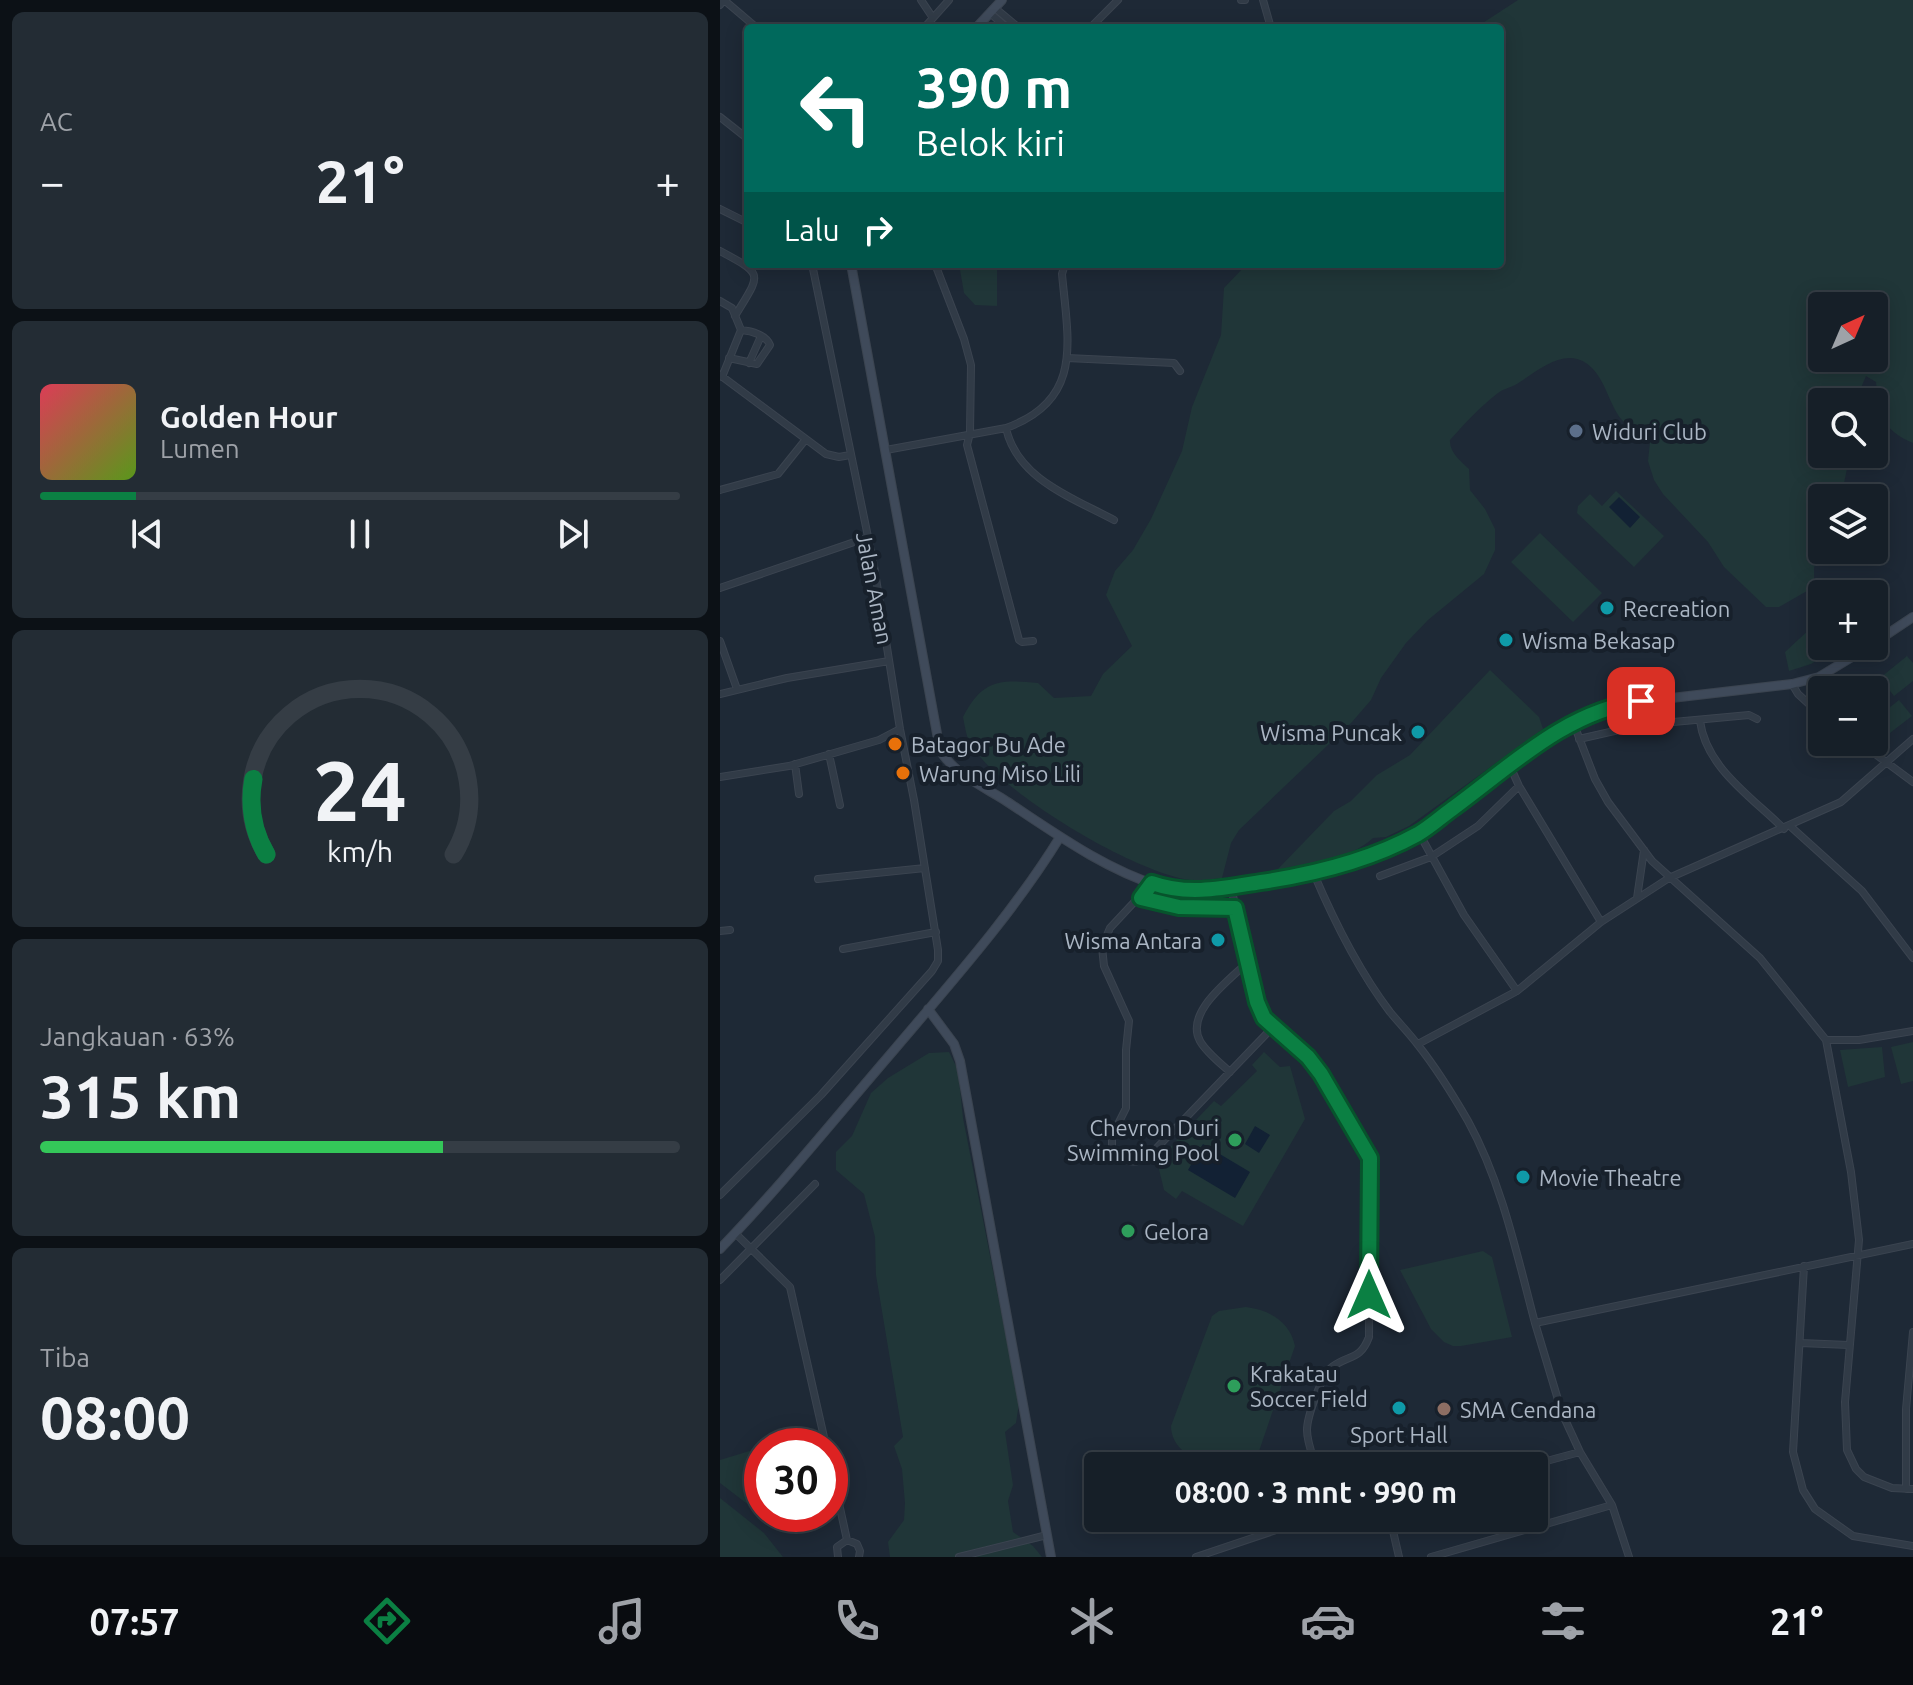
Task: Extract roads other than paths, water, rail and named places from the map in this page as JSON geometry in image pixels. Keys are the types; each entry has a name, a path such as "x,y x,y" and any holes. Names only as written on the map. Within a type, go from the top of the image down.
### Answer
{"street":[{"path":"720,5 724,0 752,24"},
{"path":"921,0 933,18"},
{"path":"928,24 949,0"},
{"path":"980,24 1002,0"},
{"path":"1094,24 1118,0"},
{"path":"1263,0 1270,24"},
{"path":"993,10 1004,24"},
{"path":"993,10 1013,24"},
{"path":"720,117 744,136"},
{"path":"720,209 744,221"},
{"path":"720,251 744,266"},
{"path":"735,316 754,282 754,272 748,268"},
{"name":"Jalan Aman","path":"720,1195 821,1095 938,961 936,932 874,566 813,268"},
{"path":"852,268 940,750 947,761 967,776 1060,837 1106,863 1152,883 1184,891 1314,874 1419,833 1573,722 1595,711 1620,704 1792,684 1819,677 1847,660"},
{"path":"937,268 971,365 967,445 1019,640 1033,641"},
{"path":"886,450 1006,428 1046,405 1065,374 1064,268"},
{"path":"720,301 732,308 741,330 729,358 722,366 721,376 826,454 839,457 850,455"},
{"path":"729,358 760,363 770,345 761,336 741,330"},
{"path":"749,363 761,336"},
{"path":"1067,358 1174,363 1180,371"},
{"path":"1006,428 1014,451 1031,472 1114,520"},
{"path":"720,490 778,474 806,439"},
{"path":"720,588 866,538"},
{"path":"1888,634 1913,617"},
{"path":"720,641 737,689"},
{"path":"720,694 889,661"},
{"path":"1792,684 1808,703"},
{"path":"1579,739 1641,725 1749,715 1757,719"},
{"path":"1700,721 1701,732 1726,772 1862,891 1913,958"},
{"path":"1573,722 1595,779 1644,850 1669,878 1760,958 1826,1040 1851,1172 1859,1240 1845,1422 1850,1458 1856,1469 1871,1481 1892,1488 1910,1489 1906,1409 1913,1332"},
{"path":"720,777 795,764 879,740 900,729"},
{"path":"1418,1044 1517,991 1601,922 1669,878 1841,802 1913,739"},
{"path":"829,754 840,805"},
{"path":"1879,756 1913,782"},
{"path":"795,764 799,794"},
{"path":"1510,766 1601,922"},
{"path":"1380,876 1431,857 1478,826 1519,786"},
{"path":"1419,833 1464,915 1517,991"},
{"path":"720,1249 928,1009 1011,905 1060,837"},
{"path":"1637,898 1644,850"},
{"path":"818,879 925,868"},
{"path":"1314,874 1343,937 1390,1012 1444,1080 1485,1158 1513,1239 1562,1413 1580,1452 1612,1505 1629,1557"},
{"path":"1152,883 1110,928 1102,947 1104,966 1129,1021 1126,1108 1112,1136 1112,1151 1129,1161 1147,1158 1273,1027"},
{"path":"1231,887 1257,1002 1264,1018 1308,1057 1321,1074 1370,1158 1369,1337 1359,1355 1326,1372 1306,1428 1312,1452"},
{"path":"1141,898 1179,907 1235,908"},
{"path":"720,931 730,930"},
{"path":"843,949 936,932"},
{"path":"1230,1072 1200,1042 1197,1024 1204,1005 1249,961"},
{"path":"928,1009 954,1044 960,1061 1051,1557"},
{"path":"1826,1040 1859,1040 1913,1031"},
{"path":"720,1280 815,1184"},
{"path":"735,1233 787,1283 792,1293 822,1428"},
{"path":"1535,1323 1857,1254 1913,1244 1913,1252"},
{"path":"1804,1266 1793,1452 1803,1490 1815,1509 1853,1536 1913,1546"},
{"path":"1800,1343 1849,1345"},
{"path":"1548,1461 1580,1452"},
{"path":"1431,1557 1612,1505"},
{"path":"845,1532 847,1540"},
{"path":"1196,1557 1270,1532"},
{"path":"1393,1532 1399,1557"},
{"path":"959,1557 1047,1535"},
{"path":"838,1557 837,1547 847,1540"},
{"path":"847,1540 857,1544 859,1557"}],"water":[{"path":"1619,497 1640,517 1630,528 1609,507"},
{"path":"1255,1126 1270,1135 1259,1153 1245,1144"},
{"path":"1203,1144 1250,1172 1235,1198 1188,1170"}],"place":[{"name":"Widuri Club","path":"1576,431"},
{"name":"Recreation","path":"1607,608"},
{"name":"Wisma Bekasap","path":"1506,640"},
{"name":"Wisma Puncak","path":"1418,732"},
{"name":"Batagor Bu Ade","path":"895,744"},
{"name":"Warung Miso Lili","path":"903,773"},
{"name":"Wisma Antara","path":"1218,940"},
{"name":"Chevron Duri Swimming Pool","path":"1235,1140"},
{"name":"Movie Theatre","path":"1523,1177"},
{"name":"Gelora","path":"1128,1231"},
{"name":"Krakatau Soccer Field","path":"1234,1386"},
{"name":"Sport Hall","path":"1399,1408"},
{"name":"SMA Cendana","path":"1444,1409"}]}
